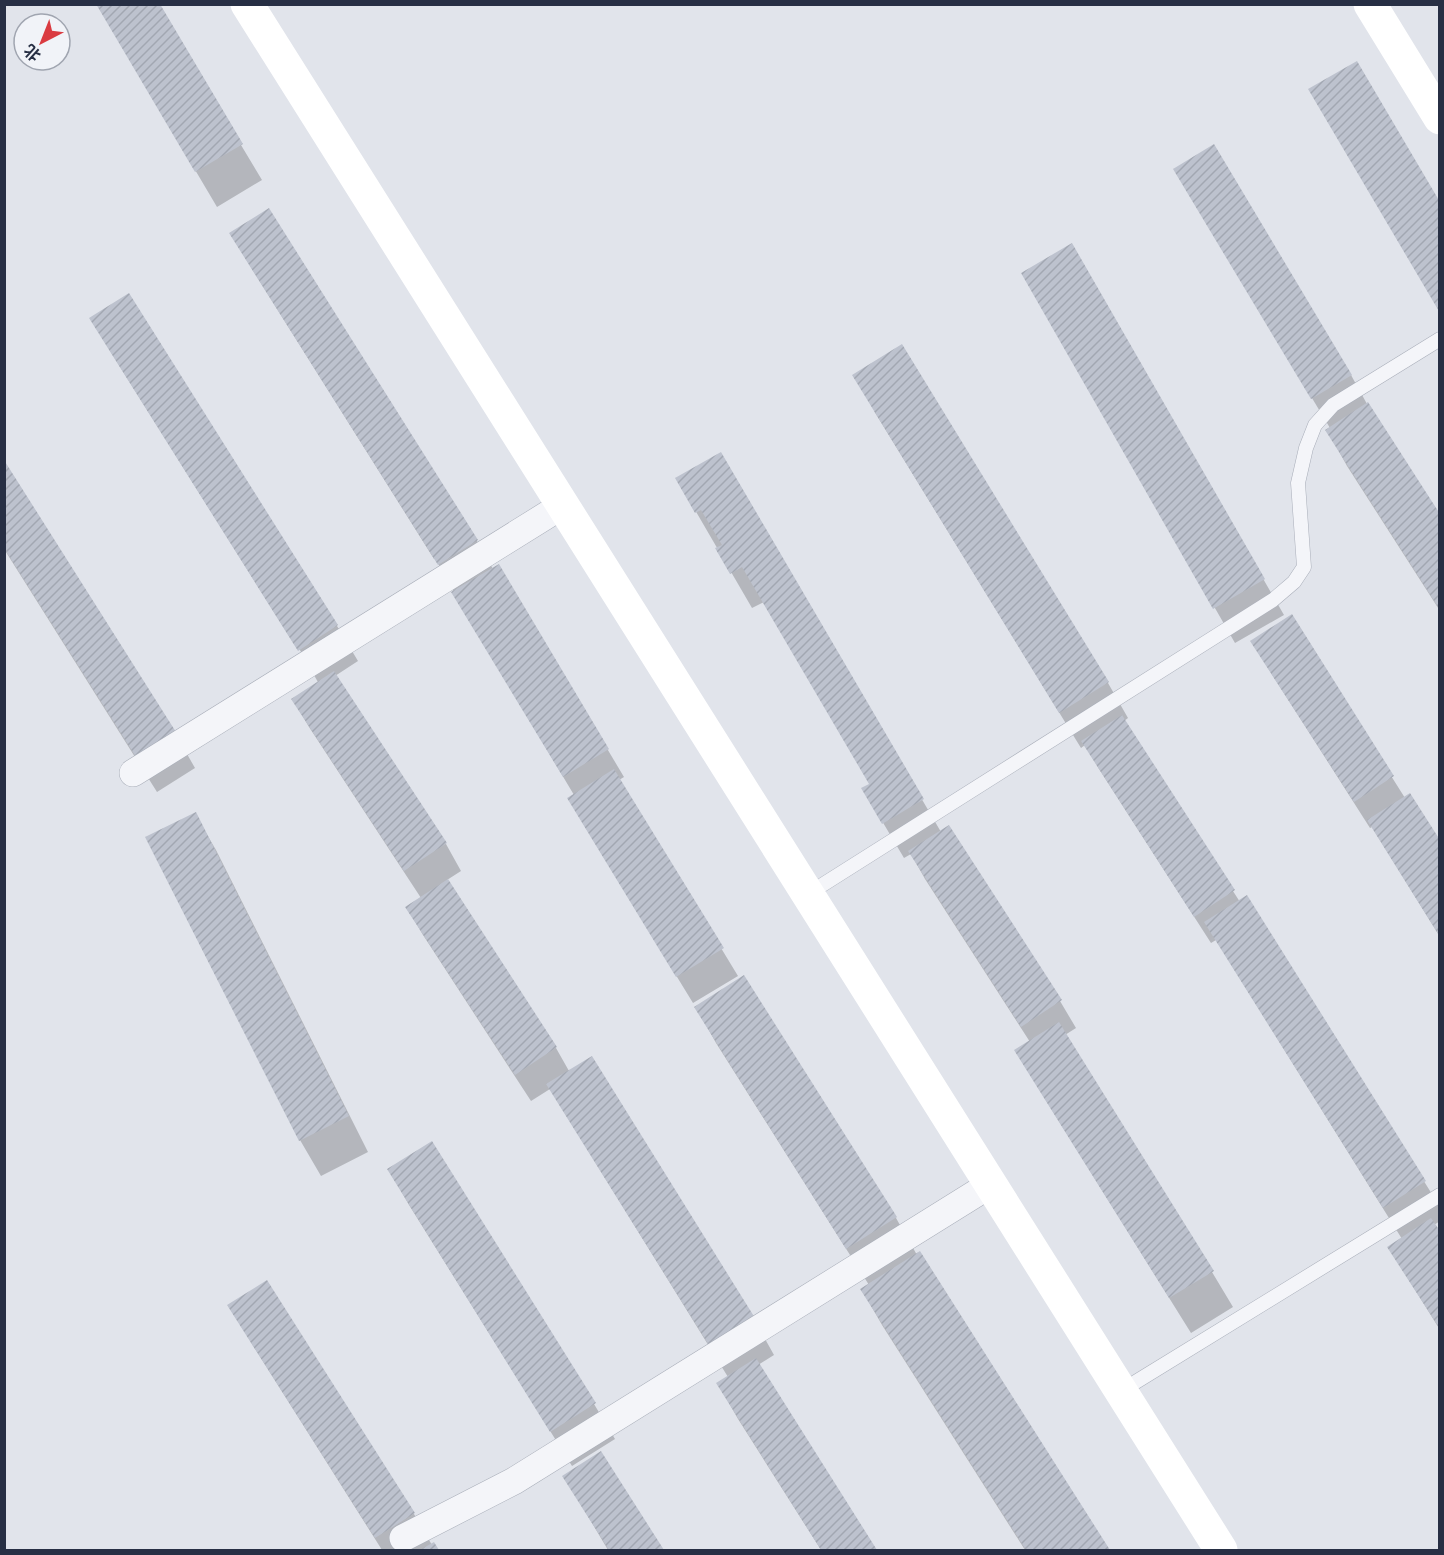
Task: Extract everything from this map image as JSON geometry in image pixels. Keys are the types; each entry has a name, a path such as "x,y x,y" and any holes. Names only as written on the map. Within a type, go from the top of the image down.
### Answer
{"street":[{"path":"247,4 1221,1551"},
{"path":"1370,4 1440,118"},
{"path":"134,773 562,505"},
{"path":"403,1538 514,1481 991,1184"}],"lane":[{"path":"808,894 1273,600 1294,582 1304,567 1298,483 1306,448 1315,425 1333,405 1440,339"},
{"path":"1121,1391 1440,1195"}],"building":[{"path":"96,4 160,4 243,144 195,172"},
{"path":"1357,61 1440,202 1440,313 1308,89"},
{"path":"1214,144 1352,375 1311,399 1173,169"},
{"path":"269,208 478,540 438,565 229,233"},
{"path":"1072,243 1265,579 1213,609 1021,273"},
{"path":"129,293 338,625 298,651 89,318"},
{"path":"902,344 1109,682 1059,713 852,375"},
{"path":"1368,402 1440,514 1440,610 1325,430"},
{"path":"721,452 924,799 882,824 861,788 869,784 742,567 730,574 715,548 722,545 701,510 695,513 675,478"},
{"path":"4,460 176,732 136,757 4,548"},
{"path":"499,564 609,749 563,777 451,592"},
{"path":"1292,614 1394,776 1354,802 1250,641"},
{"path":"334,671 447,843 404,871 291,699"},
{"path":"1122,715 1235,890 1194,917 1081,741"},
{"path":"614,769 724,948 676,977 567,798"},
{"path":"1410,793 1440,840 1440,937 1367,820"},
{"path":"196,812 349,1116 299,1141 145,837"},
{"path":"949,825 1062,1000 1021,1027 908,851"},
{"path":"448,879 557,1047 515,1075 405,907"},
{"path":"1247,895 1426,1181 1383,1208 1204,922"},
{"path":"744,975 897,1217 846,1249 694,1007"},
{"path":"1059,1022 1214,1271 1169,1298 1014,1050"},
{"path":"592,1056 755,1318 710,1347 546,1084"},
{"path":"432,1141 596,1403 550,1432 387,1169"},
{"path":"1431,1218 1440,1231 1440,1329 1387,1247"},
{"path":"920,1251 1110,1550 1026,1550 860,1289"},
{"path":"267,1280 415,1513 375,1538 227,1305"},
{"path":"756,1358 877,1550 821,1550 716,1383"},
{"path":"601,1451 664,1550 609,1550 562,1476"},
{"path":"434,1542 439,1550 420,1550"}]}
